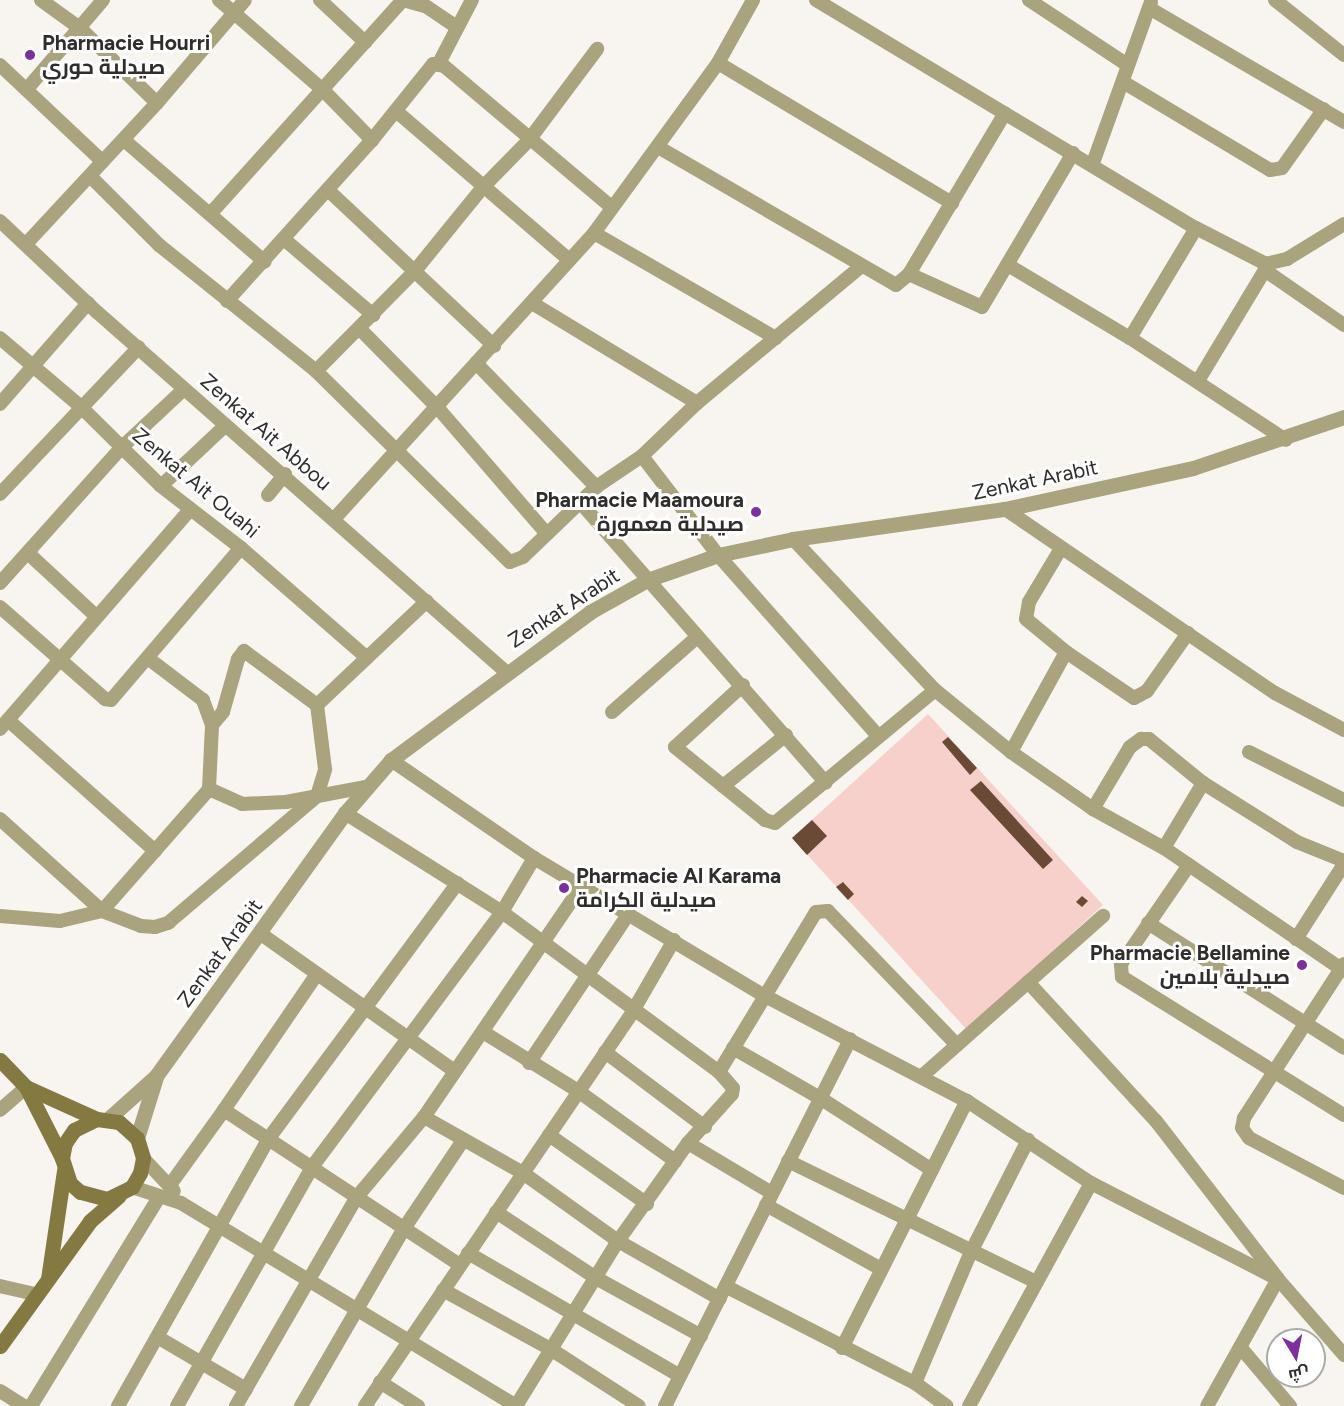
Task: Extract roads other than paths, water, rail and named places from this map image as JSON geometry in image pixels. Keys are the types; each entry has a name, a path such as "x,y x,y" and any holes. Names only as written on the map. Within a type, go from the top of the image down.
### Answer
{"main road":[{"path":"0,1060 26,1087 63,1164 80,1192 100,1198 126,1191"},
{"path":"0,1346 90,1221 126,1191 141,1173 143,1158 137,1138 124,1125 103,1119 26,1087"},
{"path":"47,1282 65,1143 74,1130 103,1119"}],"street":[{"path":"41,0 81,29 157,103"},
{"path":"27,89 81,29 103,0"},
{"path":"219,0 324,91 372,140"},
{"path":"26,244 124,140 245,0"},
{"path":"320,0 365,42"},
{"path":"212,213 324,91 403,0 427,7 456,27"},
{"path":"227,301 285,240 372,140 429,67 439,63 472,0"},
{"path":"334,519 494,346 594,232 610,206 658,147 718,63 753,0"},
{"path":"816,0 1265,267 1344,325"},
{"path":"1029,0 1126,64"},
{"path":"1275,0 1344,55"},
{"path":"1093,163 1123,82 1126,64 1150,4 1344,122"},
{"path":"316,371 414,273 483,187 529,140 597,49"},
{"path":"439,63 610,206"},
{"path":"718,63 952,203"},
{"path":"0,65 103,162"},
{"path":"1123,82 1270,170 1282,168 1324,110"},
{"path":"396,111 569,260"},
{"path":"658,147 860,267 896,285 909,274 1005,113"},
{"path":"124,140 212,213 265,262"},
{"path":"909,274 979,307 986,304 1073,153"},
{"path":"90,176 159,245 316,371 510,562 517,562 596,487 642,456 697,403 860,267"},
{"path":"328,190 494,346"},
{"name":"Zenkat Ait Abbou","path":"0,221 225,426 285,474 506,672"},
{"path":"1130,338 1196,228"},
{"path":"1198,381 1265,267 1287,259 1342,230"},
{"path":"594,232 776,338"},
{"path":"285,240 373,315"},
{"path":"1008,265 1130,338 1286,440"},
{"path":"0,404 88,303"},
{"path":"532,303 697,403"},
{"path":"360,329 437,407 547,534"},
{"name":"Zenkat Ait Ouahi","path":"0,338 81,407 161,486 189,510 241,548 367,658"},
{"path":"0,494 139,347"},
{"path":"476,363 596,487"},
{"path":"0,583 29,554 121,448 184,388"},
{"name":"Zenkat Arabit","path":"156,1076 261,934 345,813 390,760 590,612 647,580 718,555 794,539 1005,509 1193,468 1286,440 1344,417"},
{"path":"161,486 225,426"},
{"path":"642,456 718,555 878,736"},
{"path":"268,495 285,474"},
{"path":"580,502 696,638 743,685 826,783"},
{"path":"1005,509 1060,550 1275,693 1344,730"},
{"path":"155,852 4,724 189,510"},
{"path":"794,539 935,690 1011,752 1093,809 1164,848 1296,939 1343,968 1242,1123 1243,1134 1344,1188"},
{"path":"0,607 108,700 114,700 241,548"},
{"path":"1060,550 1029,602 1026,619 1066,652 1134,698 1147,691 1188,633"},
{"path":"29,554 96,616"},
{"path":"317,705 427,601"},
{"path":"612,712 696,638"},
{"path":"0,819 102,911 141,926 154,927 168,923 317,796 325,769 317,705 244,651 238,659 223,712 212,725"},
{"path":"1011,752 1066,652"},
{"path":"0,916 60,921 102,911 209,789 212,725 203,700 149,659"},
{"path":"743,685 676,745 678,751 775,823 826,783 878,736 935,690"},
{"path":"723,786 786,735"},
{"path":"1093,809 1130,747 1141,739 1149,739 1203,783 1297,842 1344,862 1296,939"},
{"path":"1250,752 1344,800"},
{"path":"390,760 534,858 763,995 968,1101 1091,1183 1278,1279"},
{"path":"1164,848 1203,783"},
{"path":"209,789 242,804 286,802 365,787"},
{"path":"126,1191 181,1203 309,1284 516,1406 618,1241 647,1204 688,1143 705,1127 733,1091 719,1072 542,945 502,912 345,813"},
{"path":"177,1406 265,1256 312,1167 502,912 534,858"},
{"path":"1188,865 1121,964 1122,977 1274,1075 1344,1115"},
{"path":"118,1406 221,1229 269,1138 458,883"},
{"path":"236,1406 309,1284 356,1198 424,1117 453,1070 483,1032 581,887"},
{"path":"719,1072 763,995 816,912 824,909 957,1045"},
{"path":"530,1063 629,913"},
{"path":"922,1076 1102,915"},
{"path":"1149,923 1304,1025 1344,1048"},
{"path":"261,934 453,1070"},
{"path":"365,1406 458,1264 468,1253 633,1011 674,940"},
{"path":"171,1185 317,974"},
{"path":"1028,982 1156,1121 1278,1279 1344,1355"},
{"path":"483,1032 578,1091 675,1161"},
{"path":"665,1406 850,1039"},
{"path":"733,1048 820,1098 932,1170"},
{"path":"605,1052 705,1127"},
{"path":"103,1119 156,1076"},
{"path":"137,1138 156,1076"},
{"path":"0,1110 26,1087"},
{"path":"842,1348 968,1101"},
{"path":"224,1110 269,1138 403,1230 458,1264"},
{"path":"424,1117 462,1142 523,1173 618,1241 915,1383 947,1406"},
{"path":"549,1135 647,1204"},
{"path":"915,1383 971,1252 1028,1140"},
{"path":"301,1406 403,1230 462,1142"},
{"path":"688,1143 769,1199 881,1269"},
{"path":"143,1158 171,1185 181,1203"},
{"path":"788,1161 908,1217 971,1252 1036,1281"},
{"path":"969,1406 1091,1183"},
{"path":"31,1406 159,1197"},
{"path":"496,1212 596,1278 701,1336"},
{"path":"468,1253 680,1376"},
{"path":"1207,1406 1278,1279"},
{"path":"0,1286 38,1295"},
{"path":"442,1290 552,1350 639,1406"},
{"path":"159,1338 246,1389"},
{"path":"1241,1348 1290,1406"},
{"path":"380,1382 418,1406"},
{"path":"0,1391 24,1406"}],"place":[{"name":"Pharmacie Hourri صيدلية حوري","path":"30,55"},
{"name":"Pharmacie Maamoura صيدلية معمورة","path":"756,512"},
{"name":"Pharmacie Al Karama صيدلية الكرامة","path":"564,888"},
{"name":"Pharmacie Bellamine صيدلية بلامين","path":"1302,965"}]}
